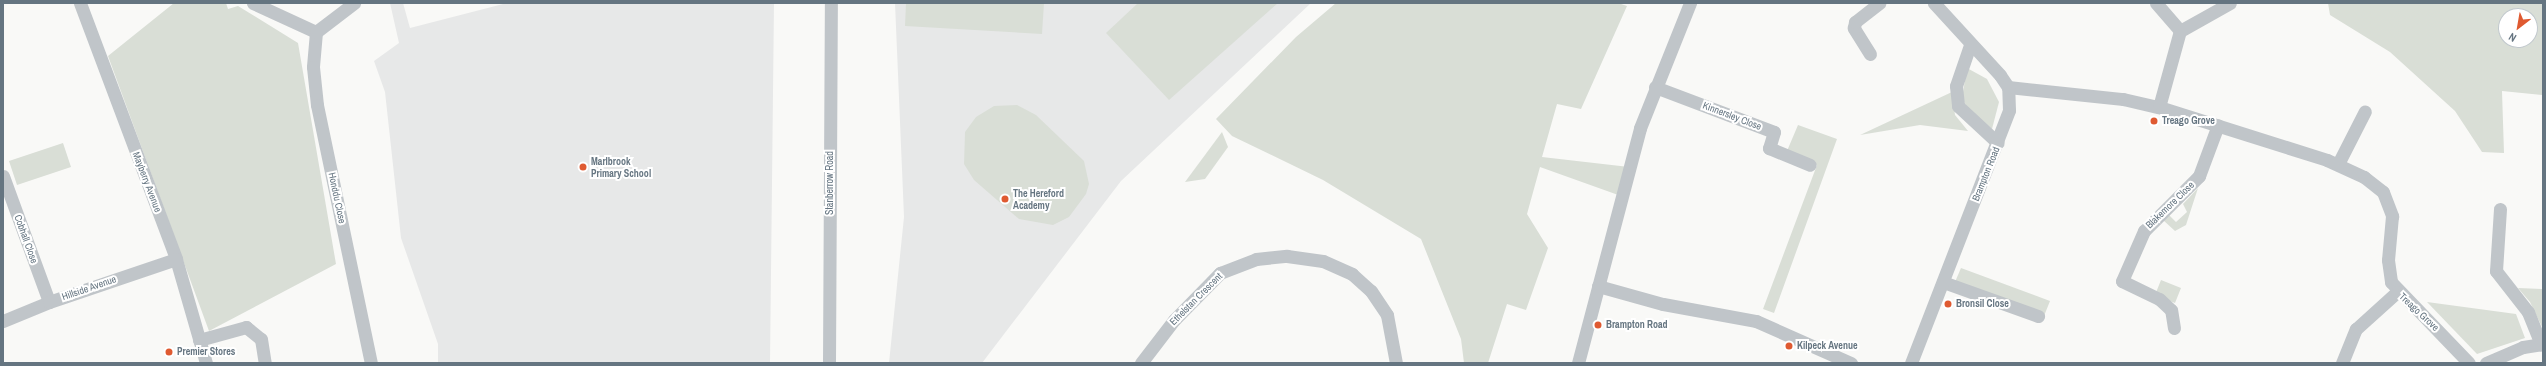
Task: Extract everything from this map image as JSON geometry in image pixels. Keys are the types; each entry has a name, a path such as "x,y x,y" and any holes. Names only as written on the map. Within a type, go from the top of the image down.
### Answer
{"street":[{"name":"Mayberry Avenue","path":"80,3 176,259 206,363"},
{"path":"253,3 316,32 354,3"},
{"name":"Stanberrow Road","path":"829,363 831,3"},
{"path":"1578,363 1631,160 1655,87 1690,3"},
{"path":"1870,54 1854,28 1855,22 1879,3"},
{"path":"1934,3 1970,45 1991,63 2008,87"},
{"path":"2156,3 2180,31"},
{"path":"2159,107 2180,31 2230,3"},
{"name":"Honddu Close","path":"316,32 312,67 317,104 371,363"},
{"path":"1970,45 1956,86 1958,106 1998,143"},
{"name":"Kinnersley Close","path":"1655,87 1774,132 1769,148 1810,165"},
{"name":"Treago Grove","path":"2008,87 2123,99 2159,107 2338,164 2374,184 2389,203 2392,216 2388,273 2397,292 2469,363"},
{"name":"Brampton Road","path":"1911,363 1998,143 2009,110 2008,87"},
{"path":"2338,164 2365,110"},
{"name":"Blakemore Close","path":"2174,328 2171,310 2159,299 2122,281 2144,231 2200,176 2218,125"},
{"name":"Cobhall Close","path":"3,176 48,302"},
{"path":"2486,363 2542,344 2528,312 2496,271 2500,209"},
{"name":"Ethelstan Crescent","path":"1141,363 1174,320 1220,273 1256,258 1287,256 1323,261 1352,274 1371,290 1388,315 1396,363"},
{"name":"Hillside Avenue","path":"3,321 48,302 176,259"},
{"path":"1943,282 2038,316"},
{"path":"1598,286 1663,304 1756,321 1827,357 1851,363"},
{"path":"2342,363 2356,329 2397,292"},
{"path":"199,340 246,327 261,339 265,363"}],"shaded area":[{"path":"174,3 226,3 228,9 238,6 298,43 336,264 209,331 108,56"},
{"name":"Marlbrook Primary School","path":"390,3 403,3 410,28 507,3 774,3 770,363 438,363 438,344 401,238 385,92 374,61 399,43"},
{"name":"The Hereford Academy","path":"895,3 1311,3 1121,181 982,363 889,363 904,217"},
{"path":"906,3 1044,3 1042,34 905,26"},
{"path":"1138,3 1278,3 1169,100 1106,33"},
{"path":"1336,3 1618,3 1627,6 1581,109 1557,104 1542,157 1629,167 1621,196 1540,167 1527,214 1548,248 1526,310 1507,304 1488,363 1464,363 1461,339 1421,239 1323,180 1232,136 1216,119 1296,37"},
{"path":"2328,3 2543,3 2543,95 2502,91 2504,153 2482,152 2455,111 2390,52 2330,15"},
{"path":"1967,68 1987,79 1999,102 1992,129 1968,109 1962,98"},
{"path":"1952,92 1955,115 1968,131 1920,125 1860,135"},
{"path":"1017,105 1036,115 1084,161 1089,184 1086,194 1069,217 1053,225 1019,219 974,180 964,164 965,132 976,117 994,106"},
{"path":"1798,125 1837,139 1774,313 1763,309 1817,165 1787,151"},
{"path":"1222,132 1228,147 1205,179 1185,182"},
{"path":"63,143 71,167 17,185 9,161"},
{"path":"2198,188 2186,225 2175,231 2163,220 2169,215 2176,222 2187,212 2183,204"},
{"path":"1961,268 2050,301 2044,316 1955,282"},
{"path":"2161,280 2181,288 2175,303 2155,295"},
{"path":"2518,288 2543,289 2543,329 2530,302"},
{"path":"2427,302 2516,314 2525,338 2477,354"}],"place":[{"name":"Treago Grove","path":"2154,121"},
{"name":"Marlbrook Primary School","path":"583,167"},
{"name":"The Hereford Academy","path":"1005,199"},
{"name":"Bronsil Close","path":"1948,304"},
{"name":"Brampton Road","path":"1598,325"},
{"name":"Kilpeck Avenue","path":"1789,346"},
{"name":"Premier Stores","path":"169,352"}]}
